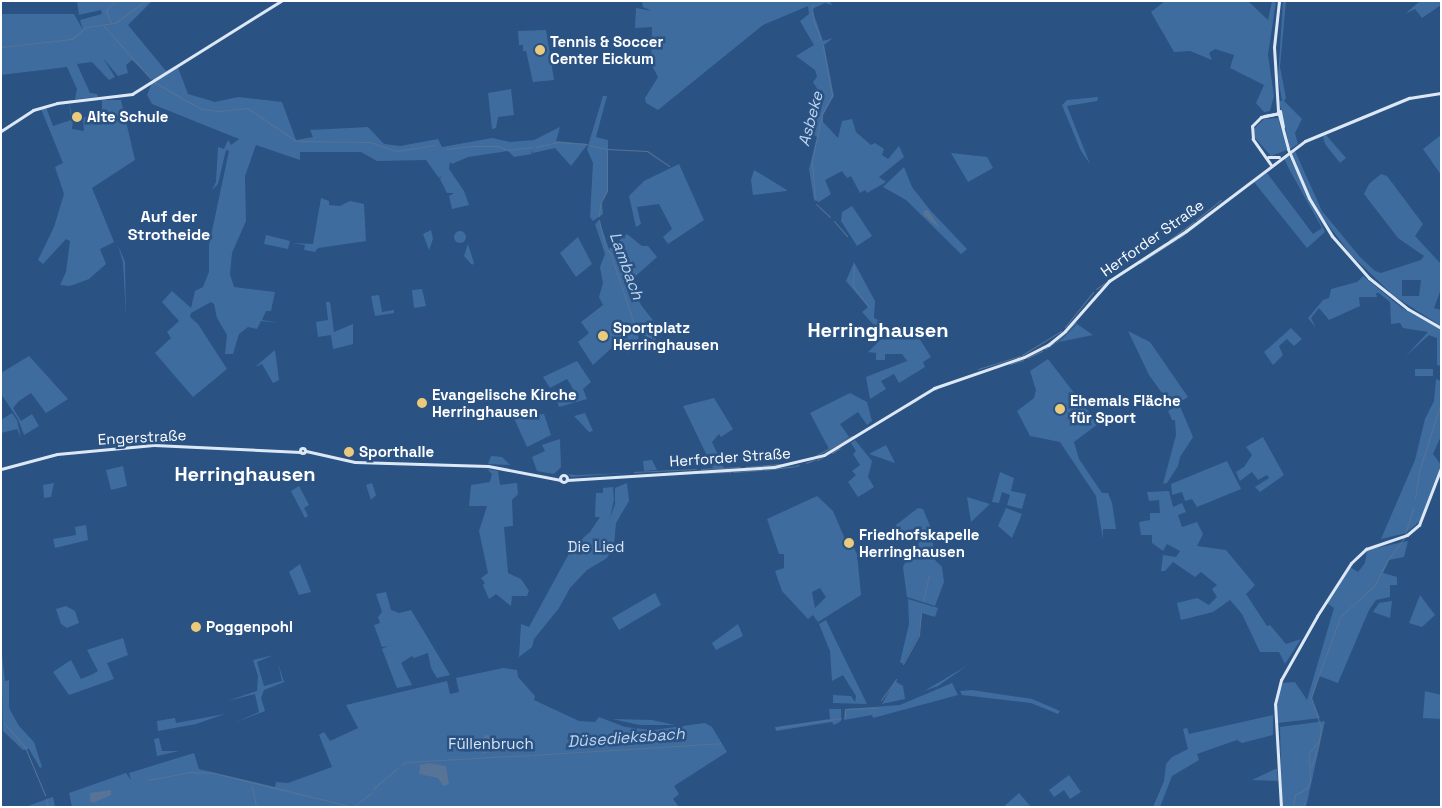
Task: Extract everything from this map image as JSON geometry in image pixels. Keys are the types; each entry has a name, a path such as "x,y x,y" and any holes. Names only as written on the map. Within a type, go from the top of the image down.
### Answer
{"main road":[{"path":"1,131 33,110 57,103 132,94 281,1"},
{"path":"1279,1 1274,47 1276,102 1290,154 1320,218 1368,276 1401,304 1441,328"},
{"path":"1276,91 1279,113"},
{"name":"Herforder Straße","path":"567,479 763,468 805,462 837,448 945,382 1037,352 1065,331 1109,281 1186,230 1294,148 1398,102 1441,93"},
{"path":"1272,112 1276,102"},
{"path":"1271,165 1255,143 1252,126 1261,117 1272,112 1279,113"},
{"path":"1261,117 1279,113"},
{"path":"1255,143 1268,157 1271,165"},
{"path":"1268,157 1283,155"},
{"name":"Engerstraße","path":"1,469 58,454 154,445 303,452 360,463 488,466 567,479"},
{"path":"1281,807 1275,704 1281,680 1316,616 1351,563 1371,546 1405,535 1422,520 1441,468"}],"green space":[{"path":"77,1 152,1 128,25 166,71 177,65 188,94 215,102 238,97 282,102 296,140 313,137 310,130 368,127 384,144 400,146 438,139 442,147 492,138 510,142 534,140 560,127 556,141 588,144 571,166 555,148 533,153 531,150 532,154 514,157 508,151 468,157 452,164 450,162 449,169 464,191 469,205 452,209 449,196 454,193 447,193 440,179 442,176 439,178 426,160 377,161 361,152 300,152 300,160 256,145 245,176 246,221 232,253 230,274 234,287 275,292 271,311 266,311 262,320 279,323 261,321 257,329 248,327 239,334 233,354 225,354 227,335 217,318 214,304 211,302 191,313 190,317 198,324 227,369 193,397 155,353 171,338 167,332 179,321 162,302 172,291 191,308 195,291 203,287 209,272 209,245 229,151 226,150 218,184 212,190 216,182 218,147 224,149 228,140 231,145 239,139 152,104 147,95 153,80 132,60 126,65 128,73 118,76 103,58 115,77 109,80 92,62 77,64 90,93 97,94 98,97 75,99 77,89 67,67 1,75 1,14 74,14 83,30 80,20 102,14 101,10 79,15"},
{"path":"642,1 830,1 832,5 825,3 812,9 823,41 833,38 824,45 834,96 823,115 823,122 838,138 842,121 852,119 856,132 871,145 875,143 884,149 882,155 888,159 899,146 904,157 879,177 886,182 867,193 865,190 860,193 851,176 847,178 842,171 825,180 831,194 819,202 814,200 809,169 817,137 806,130 820,93 813,82 817,77 815,70 796,56 814,45 800,21 809,14 808,6 763,25 658,110 646,103 645,98 658,77 651,64 652,27 635,28 636,8 652,11 643,7"},
{"path":"1165,1 1248,1 1268,20 1272,1 1276,1 1268,55 1274,96 1270,111 1264,112 1256,103 1264,85 1230,68 1234,55 1215,49 1209,53 1212,60 1190,51 1174,52 1151,12"},
{"path":"1283,1 1286,1 1280,67 1286,98 1284,101 1302,119 1295,133 1298,144 1290,149 1279,101 1282,101 1278,77"},
{"path":"1420,1 1440,1 1441,5 1422,18 1415,9 1405,14"},
{"path":"546,30 554,80 533,82 526,51 523,51 523,45 519,45 518,31"},
{"path":"511,89 514,115 498,117 496,128 492,129 488,93"},
{"path":"603,96 607,96 596,137 608,140 608,191 602,202 603,214 593,221 590,217 593,163 587,149"},
{"path":"1098,97 1097,101 1067,106 1090,164 1081,151 1062,105 1067,100"},
{"path":"102,100 121,100 135,160 92,188 114,242 100,249 106,264 89,279 70,286 60,285 66,272 70,241 66,239 43,264 38,260 54,227 64,194 55,167 63,163 41,109 46,107 53,126 71,120 69,102 73,121 72,129 84,131 83,118 102,109"},
{"path":"1278,118 1287,150 1271,156 1255,138 1254,129 1264,119"},
{"path":"1326,135 1346,158 1340,163 1325,144 1323,136"},
{"path":"1441,135 1441,175 1423,149"},
{"path":"1295,151 1322,211 1360,257 1375,271 1381,273 1421,260 1424,256 1398,238 1364,194 1369,184 1381,174 1387,176 1423,224 1415,236 1441,264 1441,289 1434,308 1441,310 1441,326 1394,296 1351,255 1314,206 1291,153","holes":["1402,280 1421,280 1419,296 1402,296"]},
{"path":"951,153 987,157 993,168 968,182"},
{"path":"1288,154 1325,232 1307,248 1254,182 1267,173 1313,234 1322,228 1289,169 1284,158"},
{"path":"679,164 704,220 668,244 663,237 672,229 659,204 637,207 641,224 636,227 629,196 644,181"},
{"path":"904,167 912,187 930,210 967,249 961,254 906,200 883,187"},
{"path":"754,170 787,190 753,195 751,180"},
{"path":"321,198 329,201 329,205 340,206 350,201 364,204 366,241 318,248 315,252 304,250 305,245 292,243 313,244"},
{"path":"852,206 872,236 857,246 841,221 842,212"},
{"path":"599,220 609,249 627,234 642,246 648,246 657,257 630,281 641,305 662,332 654,340 638,333 640,353 634,347 627,353 617,343 593,365 578,342 589,333 581,322 603,305 599,297 603,283 600,267 605,254 595,224"},
{"path":"431,230 433,239 429,250 423,234"},
{"path":"458,231 462,231 466,237 462,243 458,243 454,239 454,235"},
{"path":"266,235 290,241 288,249 264,244"},
{"path":"578,237 592,264 576,277 560,253"},
{"path":"468,244 474,263 472,265 464,256"},
{"path":"118,245 125,262 126,317 123,263"},
{"path":"854,262 875,301 874,318 885,323 881,333 862,312 868,307 846,281"},
{"path":"1363,276 1402,308 1441,330 1441,366 1437,365 1437,338 1429,335 1405,357 1428,332 1403,328 1400,323 1391,324 1390,302 1379,293 1376,293 1377,297 1359,297 1360,306 1329,320 1319,308 1311,318 1316,328 1308,318 1323,300 1329,298 1331,289 1357,282"},
{"path":"422,289 426,306 414,308 412,290"},
{"path":"379,295 382,312 394,310 394,313 375,316 371,296"},
{"path":"326,302 330,302 334,332 353,324 353,344 333,349 331,335 318,337 316,322 328,320"},
{"path":"1077,324 1093,335 1059,342"},
{"path":"1291,328 1302,339 1294,346 1287,339 1279,346 1283,355 1273,365 1264,352"},
{"path":"1128,331 1150,342 1188,397 1172,407 1149,375"},
{"path":"919,338 931,357 923,362 925,367 899,383 894,374 881,381 886,389 870,399 866,377 907,361 902,354 885,354 885,360 876,360 876,353 868,352 881,339"},
{"path":"275,350 279,380 273,383 262,364 255,367"},
{"path":"29,356 68,399 46,413 31,393 19,401 13,408 21,421 32,414 39,426 24,435 18,419 1,394 1,373"},
{"path":"1048,359 1098,424 1074,442 1079,459 1102,493 1108,493 1112,503 1116,529 1103,529 1103,540 1096,496 1060,442 1030,436 1017,411 1034,398 1036,390 1030,371"},
{"path":"577,361 591,382 583,389 587,399 559,407 557,401 575,394 572,387 567,379 550,388 543,377"},
{"path":"1415,369 1433,369 1433,376 1415,376"},
{"path":"1436,379 1441,381 1441,436 1433,454 1441,465 1420,521 1406,533 1381,539 1415,460 1425,419 1434,401"},
{"path":"850,393 867,402 872,421 867,425 858,412 840,424 849,437 829,449 810,413"},
{"path":"714,398 733,429 721,437 719,434 712,442 724,468 713,468 683,406"},
{"path":"1179,404 1193,437 1180,457 1178,466 1167,483 1163,484 1176,435 1175,420 1172,420 1168,411"},
{"path":"12,413 17,420 21,438 17,429 1,433 1,420"},
{"path":"585,413 593,431 589,432 574,416"},
{"path":"544,414 551,435 527,447 513,416"},
{"path":"1263,437 1284,475 1260,492 1255,487 1269,478 1267,475 1258,480 1252,472 1240,481 1236,472 1244,467 1252,455 1246,447"},
{"path":"560,439 561,467 554,474 537,471 532,457 545,451 542,445"},
{"path":"855,440 872,461 868,477 874,487 858,497 848,482 856,475 852,471 860,465 853,454 856,451 851,443"},
{"path":"886,445 895,463 869,454"},
{"path":"491,456 502,457 510,465 488,464"},
{"path":"652,460 657,470 644,471 643,461"},
{"path":"1227,461 1241,489 1197,507 1192,499 1185,501 1182,492 1172,495 1171,484"},
{"path":"123,466 127,486 111,490 106,470"},
{"path":"487,469 498,471 500,485 517,483 518,494 512,500 513,526 504,527 508,573 521,579 529,591 527,596 512,596 511,606 496,594 489,599 483,585 485,583 481,578 488,573 479,531 487,506 469,506 471,485 490,482 492,474"},
{"path":"1000,472 1014,478 1011,491 1026,494 1022,509 1007,505 1010,495 1002,492 999,503 992,502"},
{"path":"626,473 571,477 568,474 575,475"},
{"path":"54,483 51,497 44,498 43,485"},
{"path":"372,483 376,495 371,500 366,485"},
{"name":"Die Lied","path":"627,483 629,501 616,523 614,545 607,558 587,570 570,588 559,608 534,639 532,647 519,657 521,624 529,627 572,548 590,532 600,517 595,517 596,493 603,493 603,488 613,487 614,500 610,518 615,504 615,488"},
{"path":"299,486 309,505 304,508 308,516 305,518 291,491"},
{"path":"1169,491 1173,507 1182,503 1186,512 1178,515 1182,527 1197,522 1203,534 1197,546 1226,550 1255,585 1246,594 1267,626 1270,625 1286,644 1301,639 1285,664 1279,652 1260,652 1242,614 1230,600 1213,612 1181,620 1177,603 1197,598 1209,605 1217,597 1212,589 1217,585 1201,572 1195,577 1173,562 1165,571 1161,571 1163,555 1176,557 1180,551 1167,544 1163,551 1152,543 1152,535 1141,535 1139,522 1150,520 1150,513 1160,513 1159,500 1149,501 1147,492"},
{"path":"817,496 833,511 845,539 849,538 857,554 861,595 818,622 813,615 808,619 782,591 775,571 784,568 784,554 779,554 767,519","holes":["820,588 826,597 815,608 812,592"]},
{"path":"967,497 990,504 971,522"},
{"path":"918,508 923,509 931,528 935,560 942,567 944,582 935,606 907,597 903,567 911,553 919,549 918,536 899,537 896,525"},
{"path":"1006,508 1022,514 1012,538 998,526"},
{"path":"86,525 88,540 55,548 53,539 76,535 75,527"},
{"path":"1408,541 1404,557 1389,560 1383,573 1397,577 1397,585 1390,585 1390,597 1376,600 1369,610 1338,683 1319,676 1312,699 1320,718 1278,723 1276,702 1281,683 1295,682 1307,700 1334,608 1327,603 1350,567 1358,572 1365,563 1367,550"},
{"path":"300,564 311,592 299,595 289,572"},
{"path":"386,592 391,610 399,613 411,610 450,675 437,678 431,668 428,653 414,658 412,656 401,663 412,685 397,688 382,649 388,646 382,647 374,625 380,623 378,617 382,612 376,594"},
{"path":"655,593 661,605 619,630 612,618"},
{"path":"1420,595 1435,615 1422,627 1409,623"},
{"path":"908,599 938,608 935,617 922,613 919,635 903,664 900,662 909,624"},
{"path":"1392,601 1390,618 1373,612 1379,603"},
{"path":"66,606 75,611 79,623 67,628 61,624 56,609"},
{"path":"826,620 867,704 833,703 833,695 851,696 855,702 856,696 843,675 832,681 830,651 819,624"},
{"path":"738,624 743,636 716,650 712,643"},
{"path":"123,638 128,655 107,663 114,679 69,695 53,672 71,660 81,679 93,674 98,671 87,650"},
{"path":"1,646 5,681 9,680 9,708 19,726 34,742 42,767 40,768 29,749 23,750 3,731"},
{"path":"274,655 257,662 264,686 282,681 278,663 284,682 264,690 261,698 265,711 234,723 259,712 255,694 227,701 257,691 258,676 253,660"},
{"path":"968,665 938,686 916,694 926,690"},
{"name":"Füllenbruch","path":"503,668 517,670 518,677 535,696 534,700 579,721 595,722 599,717 625,727 653,730 705,723 712,727 727,752 674,786 679,794 673,799 679,807 72,807 69,793 126,773 131,780 129,773 194,753 199,769 275,787 276,782 288,783 332,767 319,735 324,732 330,741 358,728 346,705 447,681 450,694 459,692 456,678"},
{"path":"895,681 903,686 905,699 882,704"},
{"path":"952,683 958,695 873,718 872,715 844,720 845,709 900,705"},
{"path":"972,690 1032,699 1060,711 1058,714 1031,703 962,695 960,691"},
{"path":"1425,691 1441,695 1441,719 1423,718"},
{"path":"829,709 841,709 841,721 834,725 832,722 776,731 775,727 830,719"},
{"path":"225,714 196,724 158,731 157,721 175,718 176,723"},
{"path":"1273,715 1273,735 1242,743 1237,740 1197,754 1199,760 1172,776 1160,807 1153,807 1164,781 1166,764 1172,757 1188,749 1183,729 1187,728 1189,734"},
{"path":"612,719 652,720 675,725 640,725"},
{"path":"1325,721 1306,807 1282,807 1280,727"},
{"path":"159,738 162,751 179,751 157,756 154,739"},
{"path":"1277,769 1278,781 1252,780"},
{"path":"1069,775 1081,792 1070,799 1064,790 1054,797 1049,790"},
{"path":"1019,793 1031,807 1003,807"},
{"path":"53,797 55,807 25,807 47,799"}],"shaded area":[{"path":"928,210 939,228 924,215 923,211"},
{"path":"486,735 495,736 496,741 515,744 517,750 482,753 480,740"},
{"path":"429,763 446,766 449,784 443,786 438,778 419,774 420,765"},
{"path":"111,790 111,795 93,803 90,801 90,793"}],"waterway":[{"path":"111,23 106,10 115,1"},
{"path":"1,47 72,39 86,27 115,23 145,1"},
{"name":"Asbeke","path":"812,5 813,19 821,40"},
{"name":"Lambach","path":"103,25 151,79"},
{"name":"Asbeke","path":"815,198 812,160 822,114 832,95 823,46"},
{"name":"Lambach","path":"154,82 201,109 218,111 247,108 267,121"},
{"name":"Lambach","path":"268,122 296,141"},
{"name":"Lambach","path":"298,141 370,142 396,151 435,145"},
{"name":"Lambach","path":"536,147 558,142 587,144"},
{"path":"589,145 607,149 647,151 669,166"},
{"name":"Lambach","path":"446,149 471,146 498,146 508,150 532,147"},
{"name":"Lambach","path":"599,216 600,204 607,191 607,150"},
{"path":"1196,220 1221,200"},
{"name":"Asbeke","path":"816,204 830,217"},
{"path":"1179,238 1204,219"},
{"name":"Lambach","path":"599,220 605,247 610,253 636,329 654,339"},
{"name":"Asbeke","path":"834,221 847,236"},
{"path":"1169,240 1194,222"},
{"path":"1140,263 1177,239"},
{"path":"1096,289 1165,243"},
{"name":"Asbeke","path":"854,266 853,286 869,307"},
{"path":"1065,327 1093,292"},
{"path":"1056,342 1076,322"},
{"path":"1022,355 1061,331"},
{"path":"1045,349 1054,343"},
{"path":"1027,358 1042,351"},
{"path":"978,369 1020,356"},
{"path":"1010,364 1023,360"},
{"path":"933,390 937,389"},
{"path":"907,406 917,400"},
{"path":"1415,498 1420,468 1441,403"},
{"path":"815,456 852,436"},
{"path":"832,453 840,448"},
{"path":"817,460 823,457"},
{"path":"806,463 814,460"},
{"path":"745,467 780,464"},
{"path":"764,470 795,466"},
{"path":"701,469 740,467"},
{"path":"634,472 696,469"},
{"path":"733,472 762,470"},
{"path":"701,473 731,472"},
{"path":"1405,534 1414,507"},
{"path":"1293,807 1295,795 1307,788 1310,781 1309,753 1319,740 1321,728 1311,697 1340,617 1374,586 1389,558 1404,538"},
{"name":"Düsedieksbach","path":"923,601 929,576"},
{"name":"Düsedieksbach","path":"903,664 919,635 921,613"},
{"name":"Düsedieksbach","path":"881,700 896,679"},
{"name":"Düsedieksbach","path":"845,717 845,709 878,708"},
{"name":"Düsedieksbach","path":"776,728 841,718"},
{"path":"4,723 25,747 45,795"},
{"path":"1311,768 1319,741"},
{"name":"Düsedieksbach","path":"532,755 721,743"},
{"name":"Düsedieksbach","path":"401,765 407,762 530,755"},
{"name":"Düsedieksbach","path":"373,789 397,768"},
{"path":"148,780 190,772 214,773 349,806"},
{"path":"252,786 256,806"},
{"name":"Düsedieksbach","path":"353,807 371,793"},
{"path":"46,799 48,807"},
{"path":"1303,807 1304,803"},
{"path":"187,807 225,807"}],"place":[{"name":"Tennis & Soccer Center Eickum","path":"540,50"},
{"name":"Alte Schule","path":"77,117"},
{"name":"Sportplatz Herringhausen","path":"603,336"},
{"name":"Evangelische Kirche Herringhausen","path":"422,403"},
{"name":"Ehemals Fläche für Sport","path":"1060,409"},
{"name":"Sporthalle","path":"349,452"},
{"name":"Friedhofskapelle Herringhausen","path":"849,543"},
{"name":"Poggenpohl","path":"196,627"}],"district":[{"name":"Auf der Strotheide","path":"169,226"},
{"name":"Herringhausen","path":"878,330"},
{"name":"Herringhausen","path":"245,474"}]}
